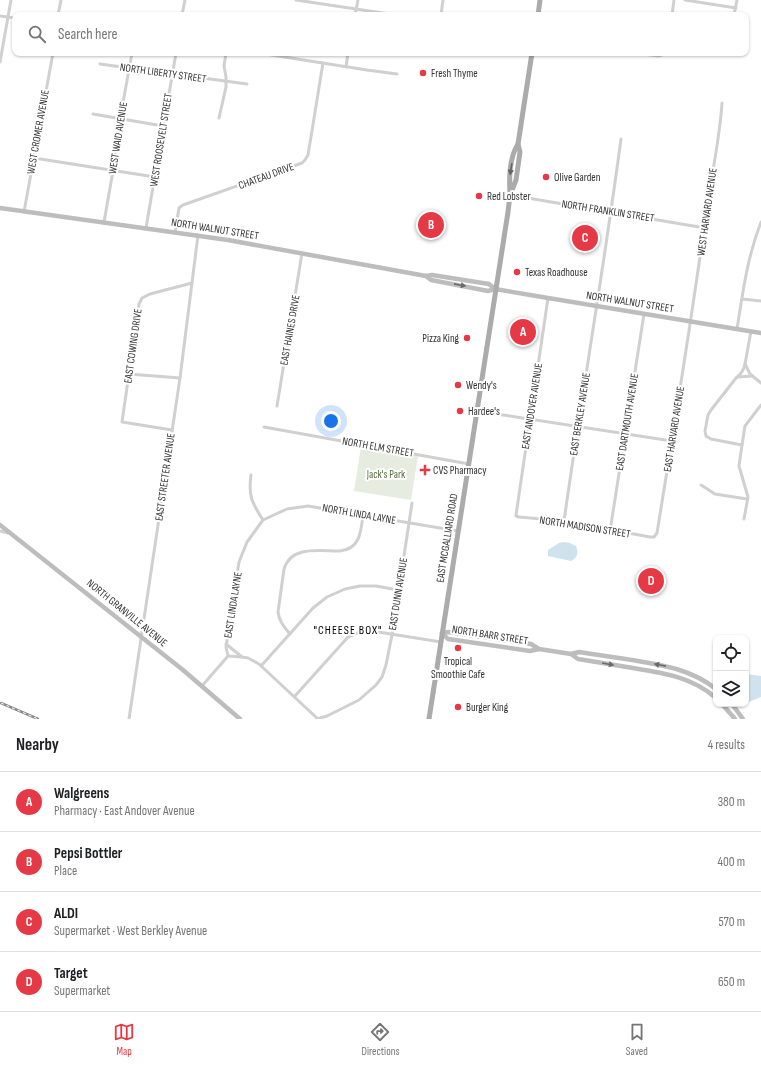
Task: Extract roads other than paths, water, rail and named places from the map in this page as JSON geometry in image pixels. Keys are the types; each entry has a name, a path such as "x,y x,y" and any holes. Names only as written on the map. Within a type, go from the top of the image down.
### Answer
{"main road":[{"path":"538,12 540,0"},
{"name":"EAST MCGALLIARD ROAD","path":"429,719 510,195 509,179 513,151 518,144 532,56"},
{"name":"NORTH WALNUT STREET","path":"0,208 175,232 302,253 426,276 431,280 488,291 496,289 761,333"},
{"name":"NORTH GRANVILLE AVENUE","path":"0,525 141,636 240,719"},
{"name":"NORTH BARR STREET","path":"442,633 448,639 530,651 539,649 571,654 579,652 660,665 682,670 713,687"},
{"name":"NORTH BARR STREET","path":"571,654 578,659 676,676 696,684 713,695"},
{"path":"724,707 734,719"},
{"path":"734,707 743,719"}],"street":[{"path":"0,62 11,0"},
{"path":"59,12 61,0"},
{"path":"183,12 185,0"},
{"path":"296,0 376,12"},
{"path":"356,12 358,0"},
{"path":"441,12 443,0"},
{"path":"672,12 674,0"},
{"path":"685,0 736,8"},
{"path":"735,12 737,0"},
{"path":"0,16 12,18"},
{"name":"WEST CROMER AVENUE","path":"24,212 52,56"},
{"name":"WEST WAID AVENUE","path":"104,222 131,56"},
{"name":"WEST ROOSEVELT STREET","path":"146,228 175,56"},
{"path":"219,118 226,81 224,66 226,56"},
{"path":"276,56 397,74"},
{"path":"346,67 348,56"},
{"name":"NORTH LIBERTY STREET","path":"100,64 247,84"},
{"name":"CHATEAU DRIVE","path":"175,232 179,208 183,205 302,163 305,160 308,155 323,64"},
{"name":"WEST HARVARD AVENUE","path":"691,321 722,104"},
{"path":"93,114 163,126"},
{"name":"EAST BERKLEY AVENUE","path":"564,522 621,139"},
{"path":"34,158 155,177"},
{"name":"NORTH FRANKLIN STREET","path":"510,195 705,228"},
{"path":"737,329 749,260 761,222"},
{"name":"EAST STREETER AVENUE","path":"129,719 180,378 198,236"},
{"name":"EAST HAINES DRIVE","path":"277,406 302,253"},
{"name":"EAST COWING DRIVE","path":"172,430 122,422 138,306 142,298 150,294 192,283"},
{"name":"EAST ANDOVER AVENUE","path":"516,515 548,298"},
{"path":"742,298 761,302"},
{"name":"EAST DARTMOUTH AVENUE","path":"610,530 644,314"},
{"name":"EAST HARVARD AVENUE","path":"656,536 658,533 691,321"},
{"path":"742,445 711,439 706,436 705,431 709,412 743,369 751,331"},
{"path":"745,364 752,376 761,383"},
{"path":"129,374 180,378"},
{"path":"738,377 752,376"},
{"path":"744,519 747,494 739,466 742,445 745,426 761,405"},
{"path":"477,410 672,441"},
{"name":"NORTH ELM STREET","path":"264,428 468,464"},
{"path":"251,475 249,490 251,499 263,520"},
{"path":"701,485 715,494 747,499"},
{"name":"EAST DUNN AVENUE","path":"318,719 353,704 365,696 382,677 392,635 412,503"},
{"name":"NORTH LINDA LAYNE","path":"263,520 283,510 308,506 458,531"},
{"path":"290,634 282,624 278,612 284,569 287,563 293,556 302,552 348,550 355,544 360,536 363,515"},
{"name":"NORTH MADISON STREET","path":"516,515 519,517 564,522 650,537 656,536"},
{"name":"EAST LINDA LAYNE","path":"228,656 226,644 239,562 247,542 263,520"},
{"path":"0,531 11,533"},
{"path":"261,666 316,605 327,597 345,589 360,586 376,586 398,590"},
{"name":"NORTH BARR STREET","path":"294,696 350,636 360,632 365,631 441,642"},
{"path":"226,644 242,657"},
{"path":"202,686 228,656 242,657 252,660 261,666 318,719"}],"water":[{"path":"564,542 576,546 577,555 575,558 571,561 548,556 548,550 559,543"},
{"path":"749,674 761,676 761,697 749,702"}],"railway":[{"path":"1,703 38,719"}],"place":[{"name":"Fresh Thyme","path":"423,73"},
{"name":"Olive Garden","path":"546,177"},
{"name":"Red Lobster","path":"479,196"},
{"name":"Pepsi Bottler","path":"431,225"},
{"name":"ALDI","path":"585,238"},
{"name":"Texas Roadhouse","path":"517,272"},
{"name":"Walgreens","path":"523,332"},
{"name":"Pizza King","path":"467,338"},
{"name":"Wendy's","path":"458,385"},
{"name":"Hardee's","path":"460,411"},
{"name":"CVS Pharmacy","path":"425,470"},
{"name":"Target","path":"651,581"},
{"name":"Tropical Smoothie Cafe","path":"458,648"},
{"name":"Burger King","path":"458,707"}],"district":[{"name":"\"CHEESE BOX\"","path":"348,630"}],"park label":[{"name":"Jack's Park","path":"386,474"}]}
